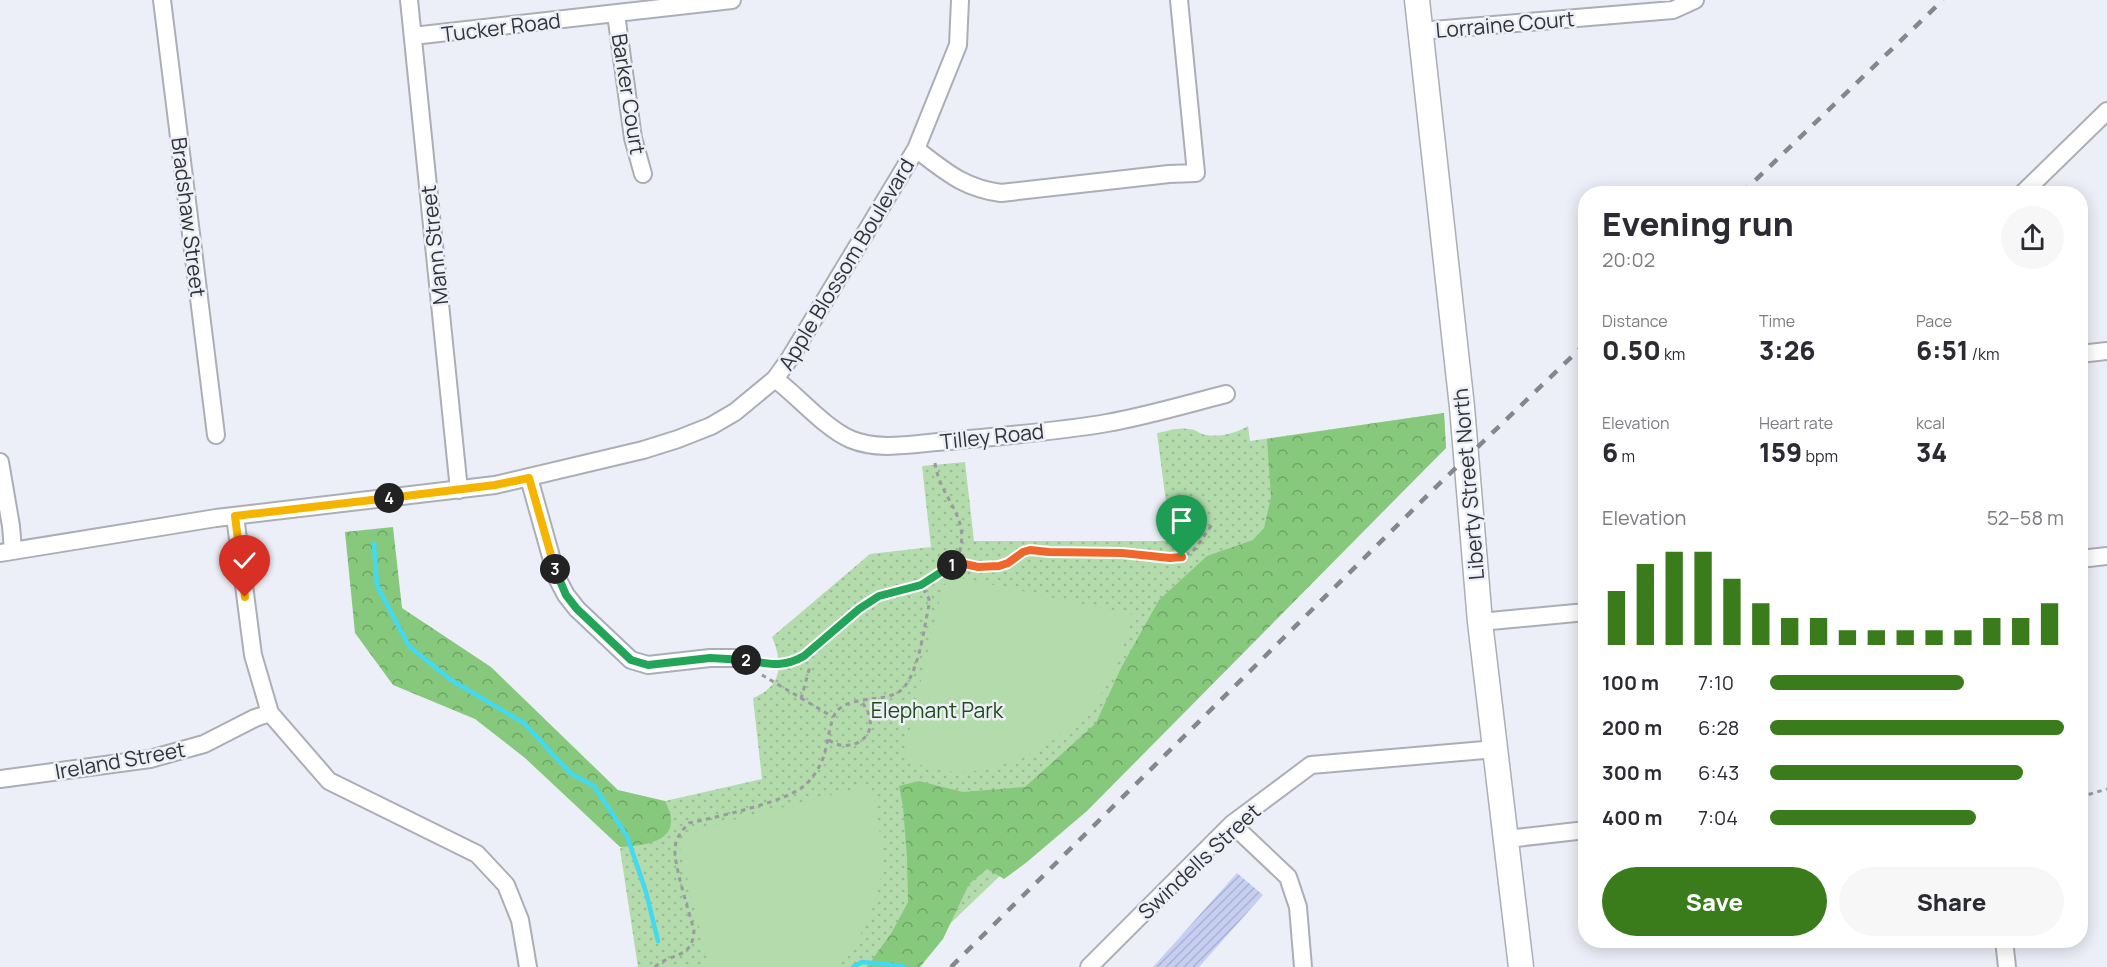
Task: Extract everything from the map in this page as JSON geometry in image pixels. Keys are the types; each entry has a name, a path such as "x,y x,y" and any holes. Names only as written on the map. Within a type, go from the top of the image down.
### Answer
{"main road":[{"name":"Liberty Street North","path":"1417,0 1462,407 1480,622 1521,967"}],"street":[{"name":"Bradshaw Street","path":"162,0 216,435"},
{"name":"Mann Street","path":"409,0 459,490"},
{"name":"Tucker Road","path":"413,36 732,0"},
{"name":"Apple Blossom Boulevard","path":"6,551 235,516 459,490 529,478 678,440 711,426 735,412 775,379 790,358 916,148 958,45 960,0"},
{"path":"916,148 951,175 966,183 981,190 1001,193 1196,173 1179,0"},
{"name":"Lorraine Court","path":"1420,31 1673,10 1695,0"},
{"name":"Barker Court","path":"616,14 633,138 643,174"},
{"path":"2030,186 2107,111"},
{"path":"2088,353 2107,351"},
{"name":"Tilley Road","path":"775,379 832,429 866,444 884,446 980,438 1107,423 1226,394"},
{"path":"0,462 11,526 6,551"},
{"path":"529,478 557,578 566,595 577,609 631,660 648,665 710,658 736,658"},
{"path":"235,516 253,655 270,713 329,781 477,854 506,885 520,920 528,967"},
{"path":"2088,558 2107,556"},
{"path":"1480,622 1578,613"},
{"name":"Ireland Street","path":"0,779 150,759 204,744 255,718 270,713"},
{"name":"Swindells Street","path":"1089,967 1232,824 1311,765 1496,749"},
{"path":"1232,824 1288,877 1298,908 1303,967"},
{"path":"1507,839 1578,831"},
{"path":"2005,948 2007,967"}],"lane":[{"path":"736,658 768,664 786,664 804,656 859,609"}],"path":[{"path":"859,609 879,596 921,585 956,562 962,543 960,521 958,513 941,487 935,463"},
{"path":"956,562 978,567 999,566 1030,550 1098,551 1170,558 1182,557 1190,555 1195,550 1212,525"},
{"path":"655,967 666,959 688,950 693,943 694,932 675,855 678,838 684,828 689,823 787,796 804,786 816,773 822,761 833,717 846,704 897,694 904,687 915,667 929,605 929,599 921,585"},
{"path":"801,699 816,644"},
{"path":"736,658 833,717"},
{"path":"829,740 846,746 865,738 871,722 861,701"},
{"path":"2088,795 2107,789"}],"green space":[{"name":"Elephant Park","path":"1444,413 1446,448 905,967 638,967 620,849 665,801 762,779 753,698 770,687 778,673 778,656 772,637 870,554 931,547 922,466 965,462 974,541 1171,541 1157,433 1185,429 1202,434 1220,435 1248,426 1250,441"},
{"path":"1444,413 1446,448 1087,811 1004,879 987,869 969,884 943,939 920,967 867,967 892,932 908,902 903,806 899,786 919,781 963,792 1025,787 1096,723 1121,668 1159,600 1207,556 1253,540 1264,528 1271,497 1267,439"},
{"path":"393,527 402,608 491,667 618,790 665,801 671,824 668,832 662,838 653,842 620,847 525,758 475,719 393,685 355,633 345,532"},
{"path":"956,577 1134,615 1108,683 1083,717 1052,741 1034,751 1016,760 978,771 945,771 916,764 903,758 943,586"},
{"path":"871,785 882,854 879,885 870,916 846,956 835,967 709,967 679,844 686,832"}],"building":[{"path":"1237,873 1263,895 1199,967 1153,967"}],"waterway":[{"path":"374,544 377,586 409,646 451,680 524,723 570,773 594,786 627,836 646,892 658,941"},
{"path":"853,967 862,962 903,966"}],"railway":[{"path":"1749,186 1943,0"},
{"path":"951,967 1438,485 1578,351"}],"route":[{"path":"245,597 235,516 459,490 529,478 557,578 566,595 577,609 631,660 648,665 710,658 736,658 768,664 786,664 804,656 859,609 879,596 921,585 956,562 978,567 999,566 1030,550 1098,551 1170,558 1182,557"}]}
